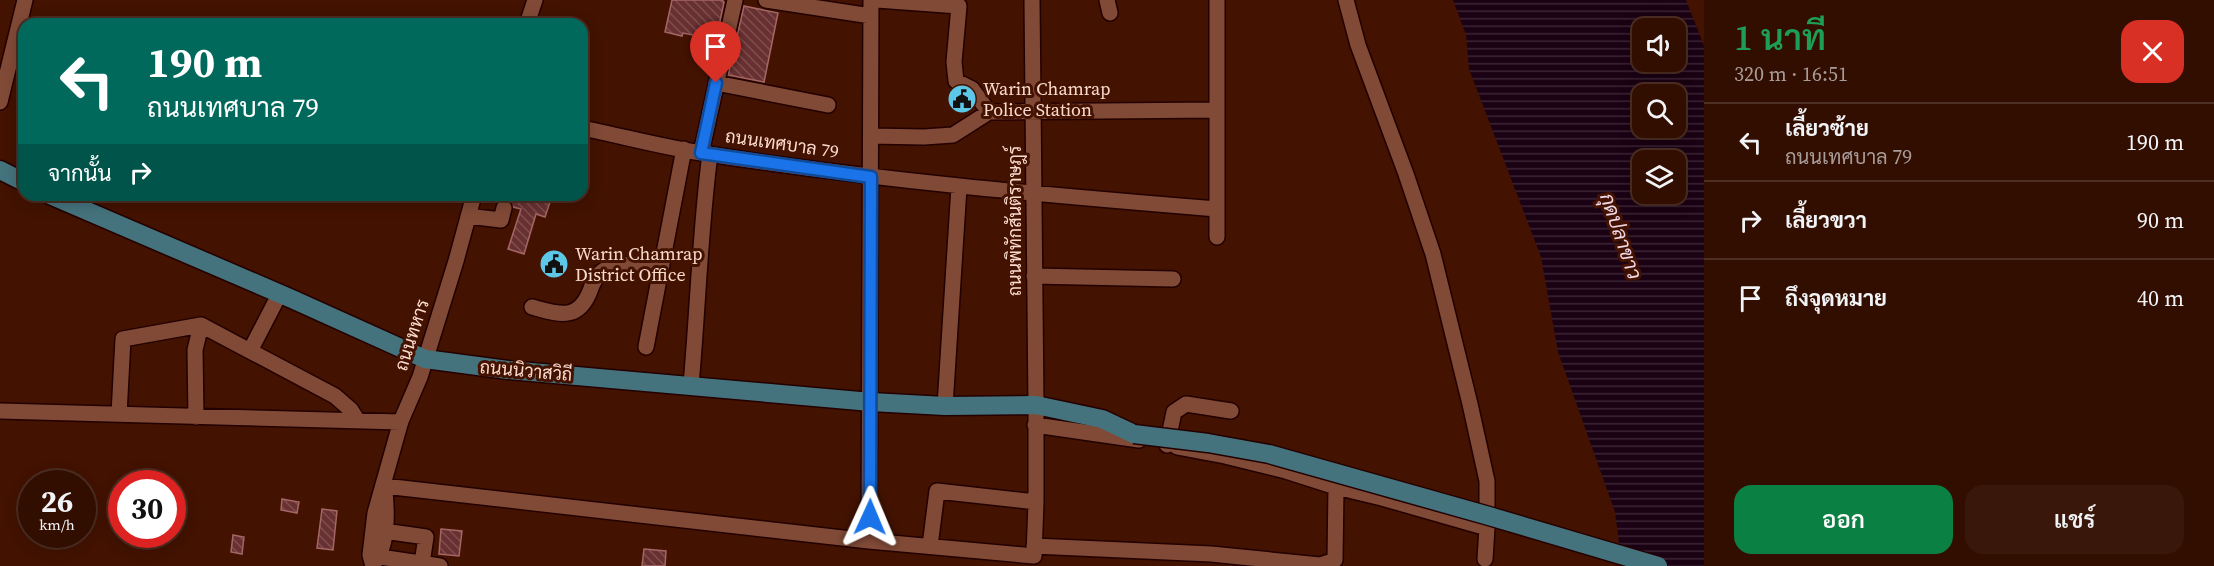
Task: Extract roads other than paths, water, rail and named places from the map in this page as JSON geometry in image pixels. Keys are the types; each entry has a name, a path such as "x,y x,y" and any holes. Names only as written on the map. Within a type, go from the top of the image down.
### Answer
{"main road":[{"path":"0,170 18,179"},
{"name":"ถนนนิวาสวิถี","path":"64,201 425,359 508,370 871,402 945,406 1036,405 1102,419 1134,434 1209,443 1269,454 1658,566"}],"street":[{"path":"18,18 25,0"},
{"path":"529,18 535,0"},
{"path":"691,385 699,300 705,153 716,83 735,0"},
{"path":"766,0 795,2 871,16"},
{"path":"869,541 871,0"},
{"path":"877,0 959,6 954,62 957,81 972,89 989,112"},
{"name":"ถนนพิทักสันติราษฎร์","path":"1032,0 1036,405 1034,546"},
{"path":"1217,0 1218,237"},
{"path":"1346,0 1358,45 1433,254 1487,481 1485,558"},
{"path":"0,102 6,50 18,18"},
{"path":"716,83 828,105"},
{"path":"871,136 953,135 989,112 1217,110"},
{"name":"ถนนเทศบาล 79","path":"588,129 705,153 871,177 1034,194 1217,209"},
{"path":"646,347 684,149"},
{"path":"945,406 959,186"},
{"name":"ถนนทหาร","path":"376,562 370,555 375,513 401,422 420,377 472,201"},
{"path":"468,216 501,220 504,208"},
{"path":"532,307 555,313 571,313 583,306 597,277 606,268 620,265 662,266"},
{"path":"1034,276 1173,279"},
{"path":"250,351 279,295"},
{"path":"196,417 195,350 201,325"},
{"path":"119,414 123,339 201,325 335,396 351,410 357,421"},
{"path":"1167,445 1174,412 1186,404 1231,411"},
{"path":"0,411 401,422"},
{"path":"1035,425 1225,456 1487,528"},
{"path":"440,566 422,563 376,562 387,515 384,486 869,541 1034,556 1034,546 1211,554 1320,565 1335,560 1336,487"},
{"path":"930,546 937,491 1036,502"},
{"path":"384,531 426,537 422,563"}],"water":[{"name":"กุดปลาขาว","path":"1453,0 1686,0 1704,46 1704,566 1622,566 1615,512 1558,352 1541,257 1469,69 1466,35"}],"tunnel":[{"path":"504,208 506,201"}],"place":[{"name":"Warin Chamrap Police Station","path":"962,99"},
{"name":"Warin Chamrap District Office","path":"554,264"}]}
